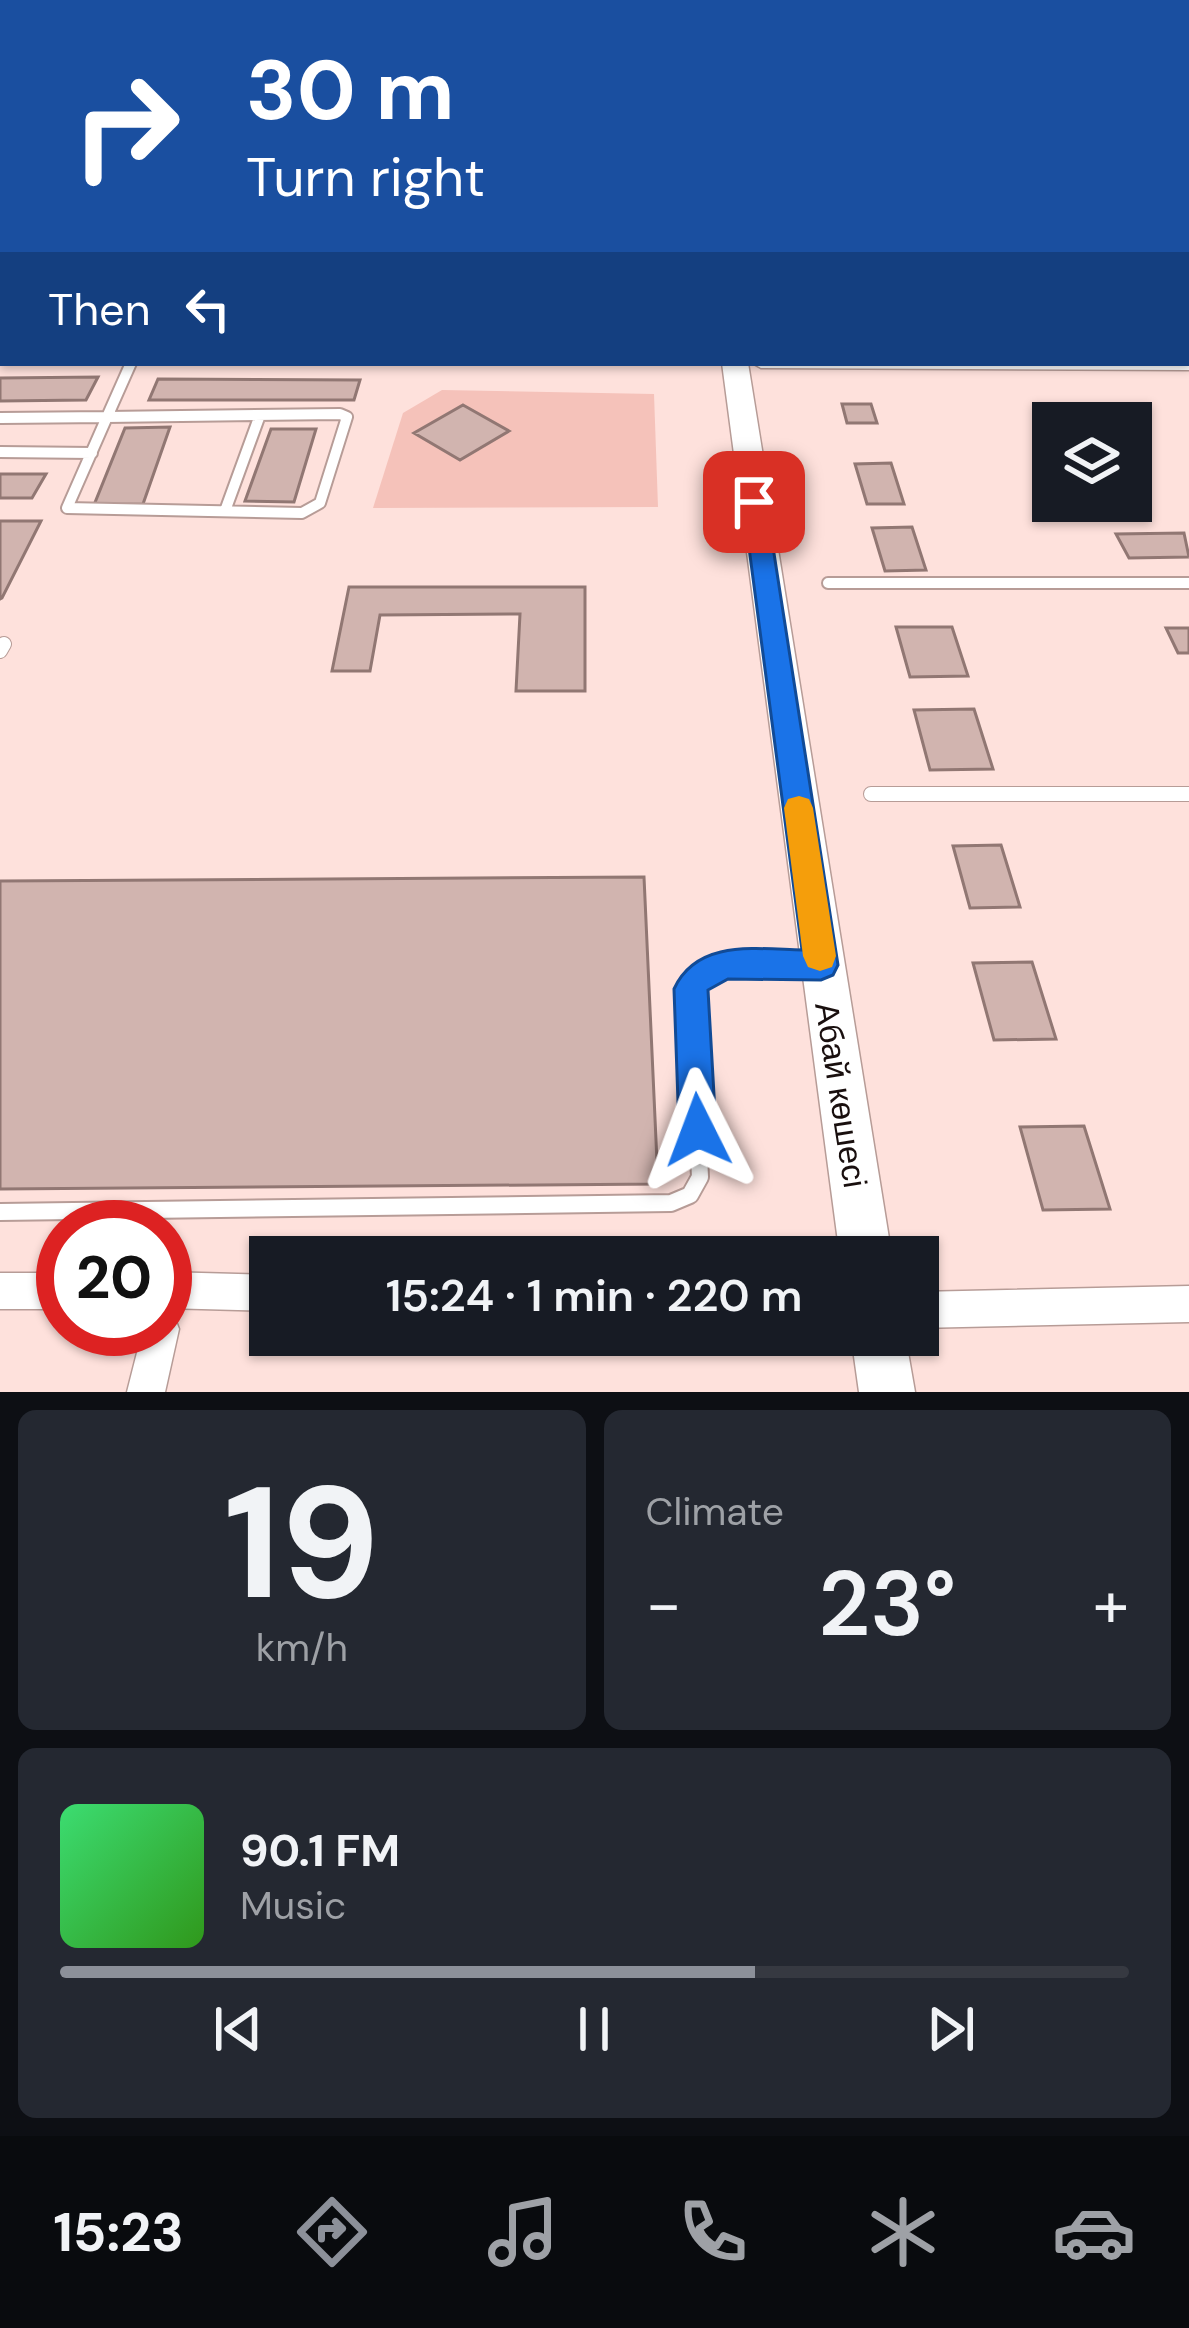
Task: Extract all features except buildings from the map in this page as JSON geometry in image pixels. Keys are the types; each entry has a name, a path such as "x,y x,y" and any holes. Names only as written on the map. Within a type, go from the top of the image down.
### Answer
{"main road":[{"name":"Абай көшесі","path":"735,366 863,1236"},
{"path":"881,1356 887,1392"}],"street":[{"path":"0,1291 36,1291"},
{"path":"192,1296 249,1294"},
{"path":"939,1310 1189,1304"},
{"path":"146,1392 155,1356"}],"lane":[{"path":"0,418 107,417 260,415 347,417 320,502 314,510 67,508 92,453 107,417 130,366"},
{"path":"225,511 260,415"},
{"path":"0,452 92,453"},
{"path":"828,583 1189,583"},
{"path":"871,794 1189,794"},
{"path":"0,1213 656,1207 676,1202 691,1195 700,1177 691,989 695,980 724,964 821,965"}],"shaded area":[{"path":"442,390 654,394 658,507 373,508 403,413"}],"slow traffic":[{"path":"799,808 820,956"}],"route":[{"path":"698,1130 691,989 695,980 724,964 821,965 754,502"}]}
